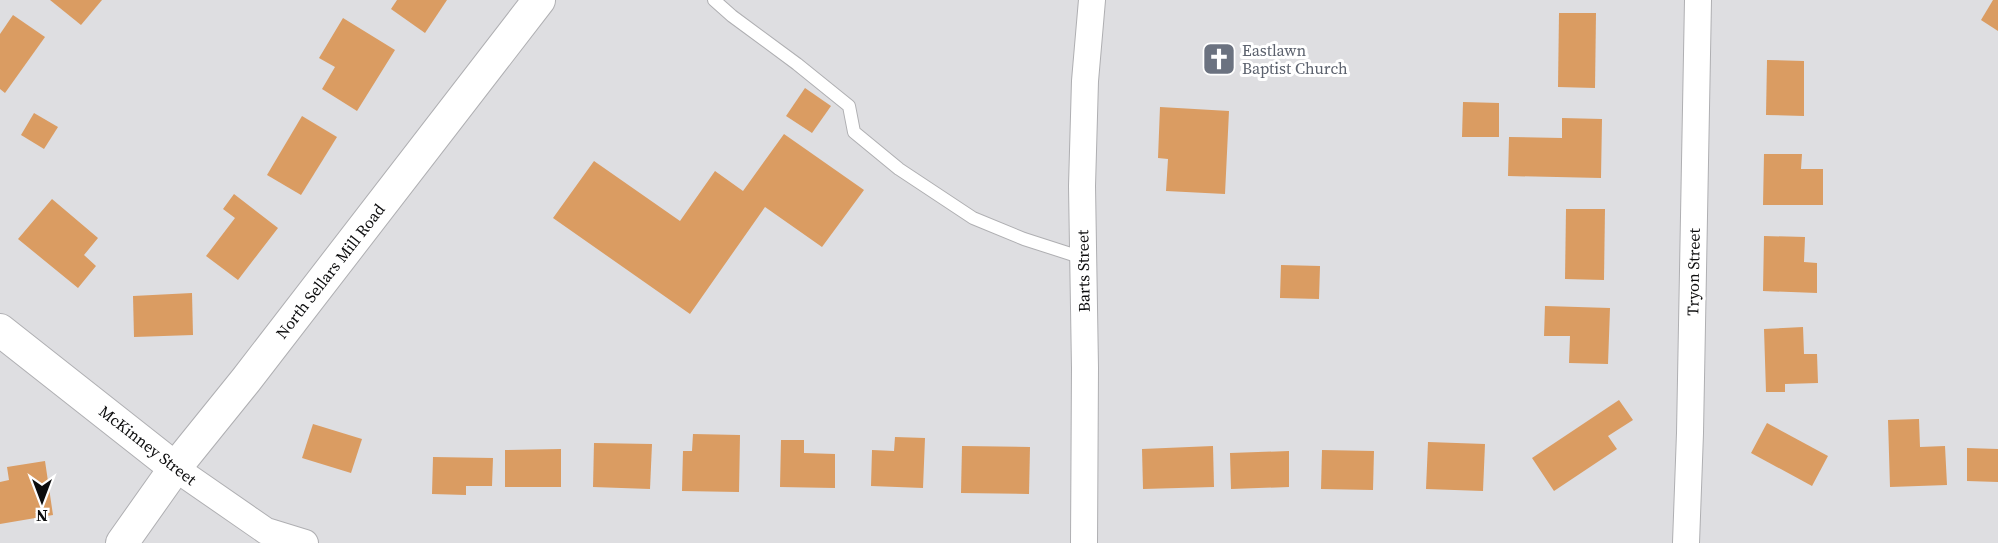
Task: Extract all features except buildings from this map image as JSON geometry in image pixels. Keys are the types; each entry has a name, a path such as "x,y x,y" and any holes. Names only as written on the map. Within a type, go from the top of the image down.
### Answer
{"street":[{"name":"North Sellars Mill Road","path":"122,543 175,468 253,371 539,0"},
{"name":"Barts Street","path":"1084,543 1082,186 1084,93 1092,0"},
{"name":"Tryon Street","path":"1686,543 1698,0"},
{"name":"McKinney Street","path":"0,330 175,468 266,531 305,543"}],"lane":[{"path":"714,0 849,106 854,132 899,169 974,218 1024,239 1083,258"}],"place":[{"name":"Eastlawn Baptist Church","path":"1219,59"}]}
